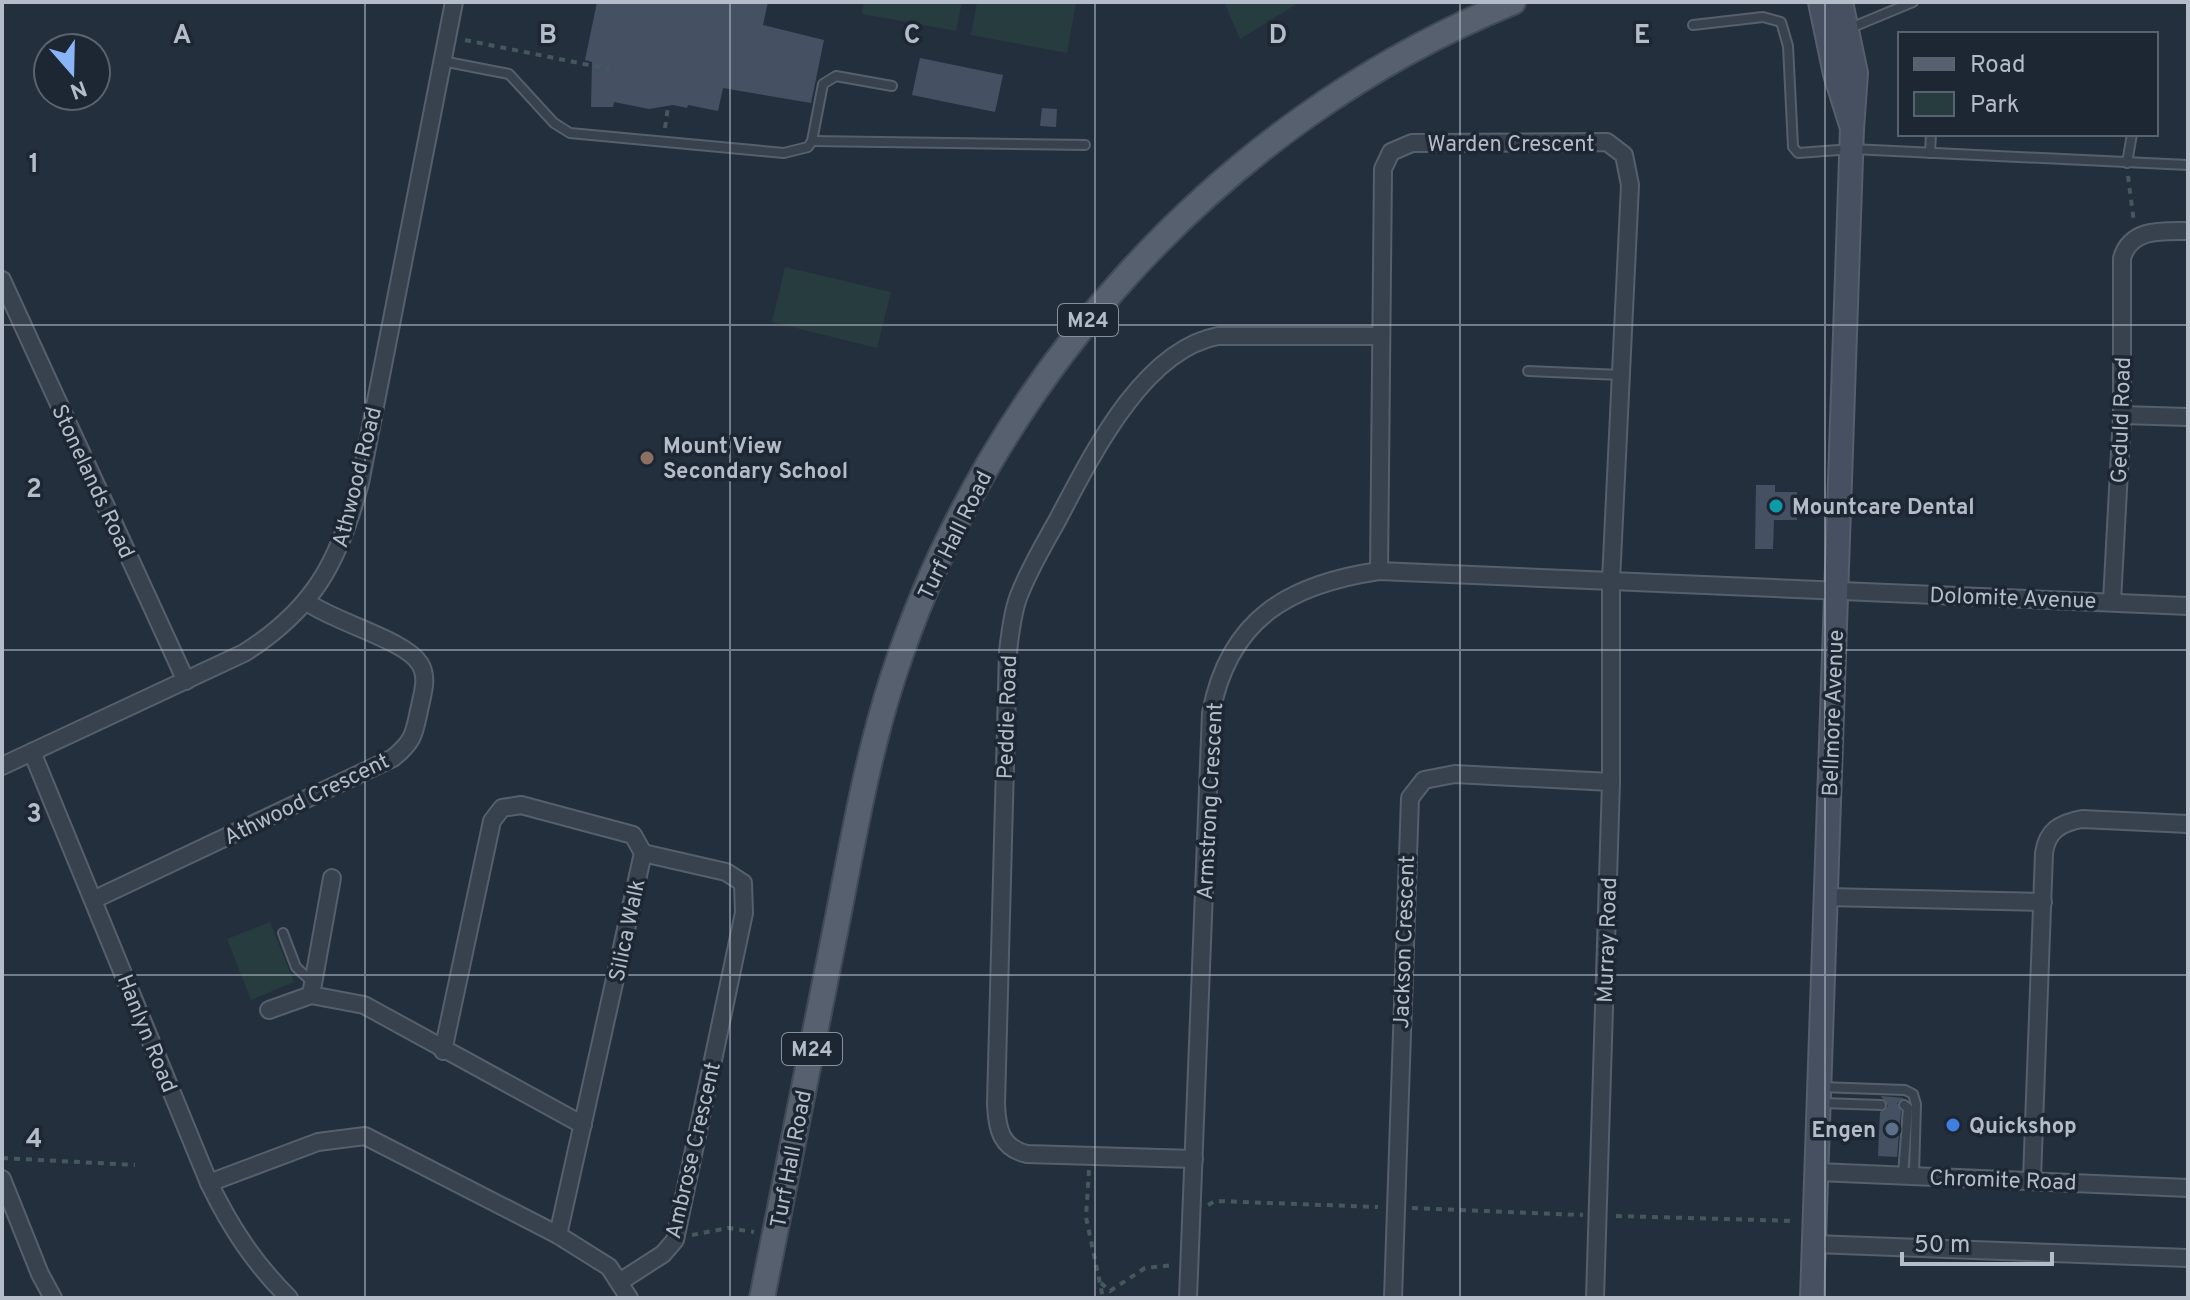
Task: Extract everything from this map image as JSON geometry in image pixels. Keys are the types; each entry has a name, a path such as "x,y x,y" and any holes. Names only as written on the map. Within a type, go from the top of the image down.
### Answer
{"main road":[{"name":"Turf Hall Road","path":"762,1298 861,799 883,711 926,589 983,474 1067,347 1128,274 1199,203 1281,135 1336,97 1440,36 1513,2"}],"street":[{"name":"Athwood Road","path":"2,766 186,681 273,635 307,602 335,559 360,483 454,2"},
{"name":"Bellmore Avenue","path":"1820,2 1852,139"},
{"name":"Bellmore Avenue","path":"1812,1298 1852,139 1857,94 1841,2"},
{"name":"Warden Crescent","path":"1379,571 1383,169 1391,152 1412,143 1607,142 1624,155 1630,185 1611,581"},
{"path":"2133,239 2157,231 2188,231"},
{"name":"Geduld Road","path":"2112,601 2122,415 2122,258 2133,239"},
{"name":"Stonelands Road","path":"2,280 186,681"},
{"name":"Peddie Road","path":"1194,1159 1017,1152 1003,1141 996,1119 1008,652 1018,599 1099,442 1138,392 1170,358 1194,343 1218,336 1379,336"},
{"path":"2122,415 2188,417"},
{"name":"Armstrong Crescent","path":"1188,1298 1211,713 1215,691 1237,644 1267,610 1323,582 1379,571 1837,590"},
{"name":"Murray Road","path":"1595,1298 1611,782 1611,581"},
{"name":"Dolomite Avenue","path":"1837,590 2188,606"},
{"name":"Athwood Crescent","path":"93,900 393,758 412,743 425,683 421,665 409,650 324,614 307,602"},
{"name":"Hanlyn Road","path":"32,752 209,1183 233,1231 258,1266 289,1298"},
{"name":"Jackson Crescent","path":"1393,1298 1410,798 1424,780 1455,774 1611,782"},
{"name":"Silica Walk","path":"443,1051 492,821 502,808 521,805 633,835 643,853 558,1235"},
{"path":"2032,1179 2045,844 2057,827 2082,819 2188,824"},
{"name":"Ambrose Crescent","path":"621,1281 663,1254 675,1240 744,913 743,883 726,872 643,853"},
{"path":"312,989 332,878"},
{"path":"1826,897 2043,902"},
{"path":"269,1010 312,989 364,1005 583,1125"},
{"path":"209,1183 318,1142 365,1136 558,1235 609,1267 621,1281 629,1298"},
{"name":"Chromite Road","path":"1818,1172 2188,1188"},
{"path":"2,1179 40,1274 53,1298"},
{"path":"1814,1244 2188,1258"}],"lane":[{"path":"1848,29 1913,2"},
{"path":"1693,25 1763,17 1781,22 1788,46 1794,149 1798,153 1852,139 1930,153 2188,165"},
{"path":"442,61 509,74 554,123 570,133 784,153 808,147 812,141 823,84 828,79 836,76 892,86"},
{"path":"1930,153 1931,136"},
{"path":"2127,163 2132,136"},
{"path":"812,141 1085,145"},
{"path":"1528,371 1621,375"},
{"path":"283,933 296,967 312,989"},
{"path":"1819,1095 1905,1090 1913,1094 1916,1104 1909,1175"},
{"path":"1819,1095 1881,1105"},
{"path":"1904,1105 1908,1108 1909,1175"}],"path":[{"path":"463,39 609,69"},
{"path":"662,142 668,107"},
{"path":"2127,163 2133,239"},
{"path":"1090,1156 1086,1217 1103,1298"},
{"path":"2,1158 135,1165"},
{"path":"1203,1209 1215,1201 1385,1207"},
{"path":"1405,1207 1586,1215"},
{"path":"1609,1216 1801,1221"},
{"path":"675,1240 728,1228 756,1233"},
{"path":"1099,1281 1110,1291 1145,1268 1189,1263"}],"green space":[{"path":"864,2 962,2 956,31 862,14"},
{"path":"977,2 1076,3 1067,53 971,35"},
{"path":"1224,2 1300,2 1240,39"},
{"path":"785,267 891,292 877,348 772,322"},
{"path":"270,922 294,982 251,1000 227,939"}],"building":[{"path":"597,2 768,2 763,25 824,40 811,103 723,88 718,111 688,105 687,108 673,105 649,109 614,102 613,107 591,107 592,62 585,60"},
{"path":"920,58 1003,75 995,112 912,95"},
{"path":"1042,108 1057,109 1056,127 1040,126"},
{"name":"Mountcare Dental","path":"1756,485 1775,485 1775,492 1797,492 1797,520 1774,520 1773,549 1755,549"},
{"path":"1881,1096 1904,1098 1897,1103 1901,1111 1897,1157 1878,1156 1880,1112 1888,1106"}],"place":[{"name":"Mount View Secondary School","path":"647,458"},
{"name":"Mountcare Dental","path":"1776,506"},
{"name":"Quickshop","path":"1953,1125"},
{"name":"Engen","path":"1892,1129"}]}
